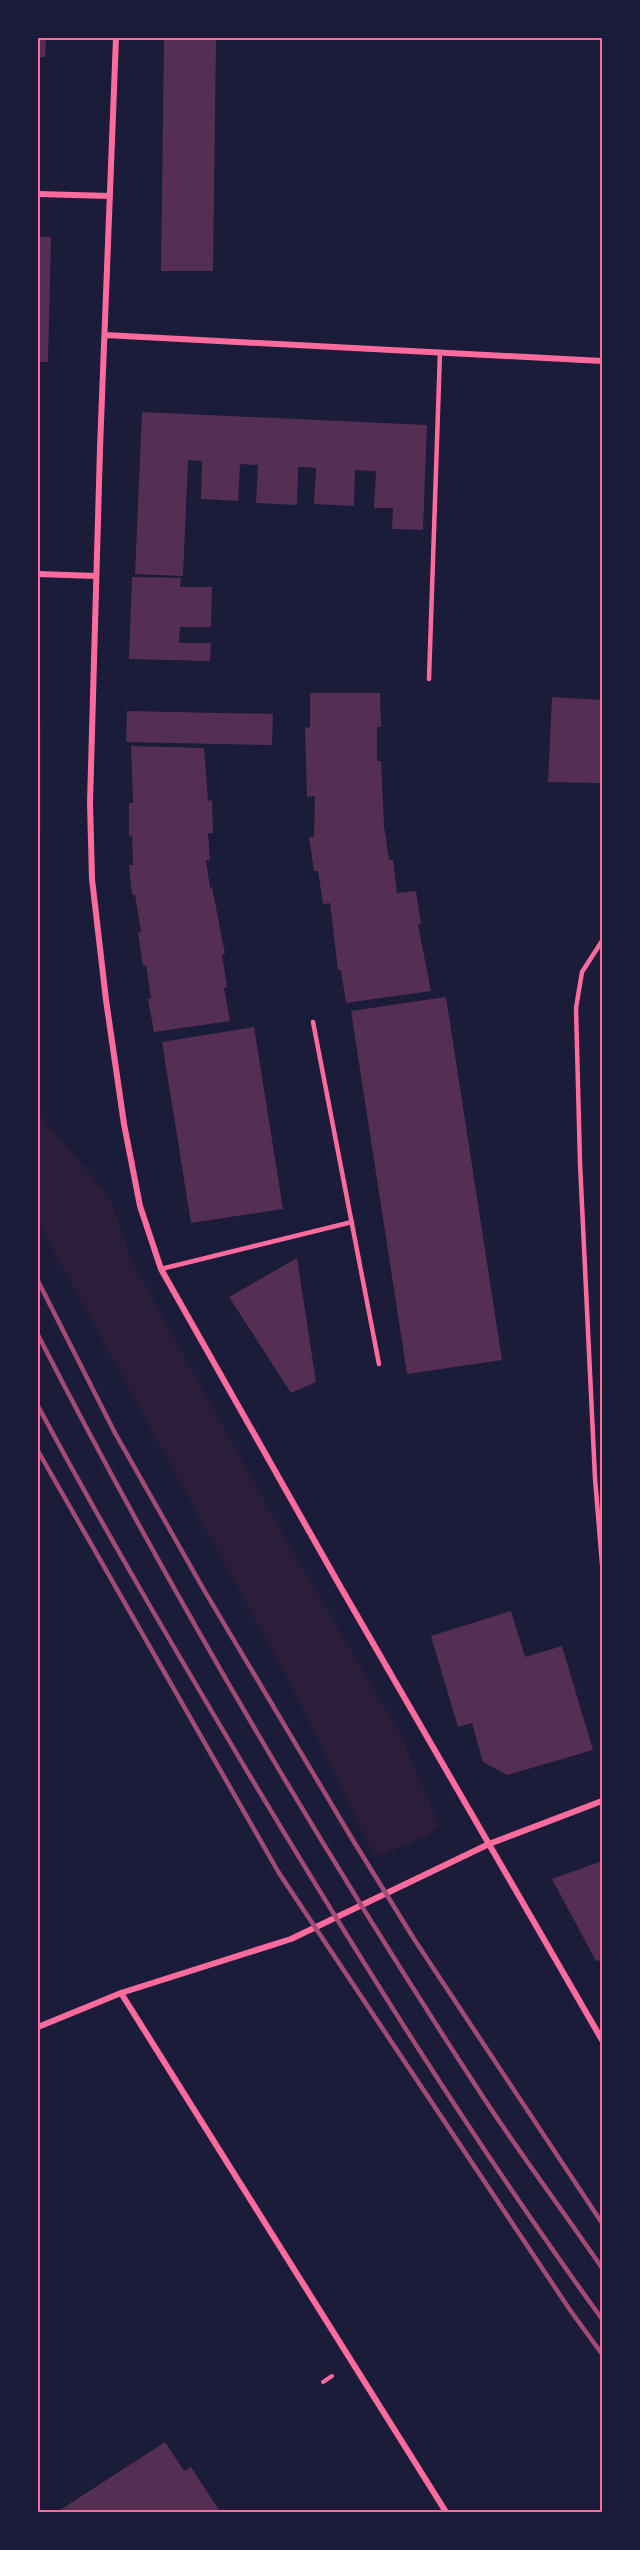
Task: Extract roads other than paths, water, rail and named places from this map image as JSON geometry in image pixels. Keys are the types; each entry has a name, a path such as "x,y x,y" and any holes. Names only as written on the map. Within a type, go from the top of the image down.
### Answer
{"street":[{"path":"116,38 90,753 92,879 124,1124 140,1206 161,1269 603,2040"},
{"path":"38,194 110,196"},
{"path":"105,335 603,361"},
{"path":"38,573 96,576"},
{"path":"38,2027 121,1993 291,1938 489,1844 603,1801"},
{"path":"121,1993 446,2512"}],"lane":[{"path":"429,679 440,352"},
{"path":"603,941 582,972 576,1008 580,1163 595,1478 603,1564"},
{"path":"313,1022 379,1364"},
{"path":"161,1269 352,1222"}],"railway":[{"path":"38,1281 115,1433 204,1590 351,1837 414,1939 602,2223"},
{"path":"38,1335 195,1626 307,1816 483,2097 602,2268"},
{"path":"38,1406 169,1638 334,1914 464,2119 602,2319"},
{"path":"38,1451 279,1873 570,2310 602,2354"}]}
